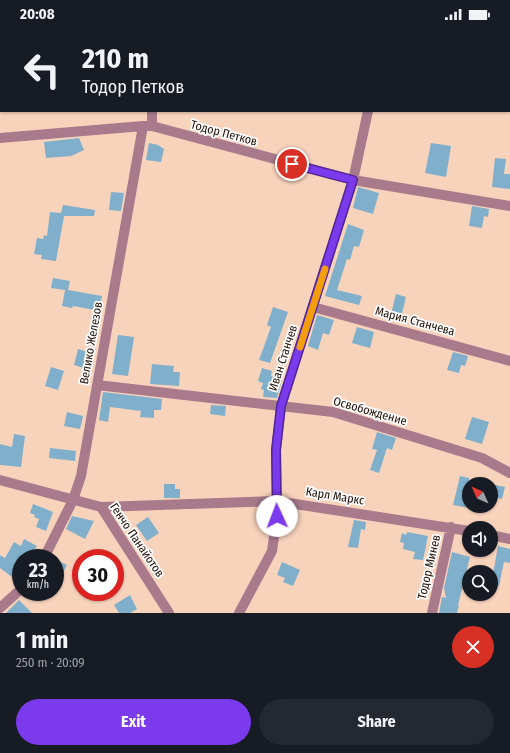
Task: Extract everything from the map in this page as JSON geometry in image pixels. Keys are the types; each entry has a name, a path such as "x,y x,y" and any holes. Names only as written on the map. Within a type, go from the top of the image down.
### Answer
{"street":[{"name":"Велико Железов","path":"48,549 73,500 81,476 147,126 152,112"},
{"name":"Иван Станчев","path":"239,613 272,551 277,516 276,450 281,406 353,180 368,112"},
{"name":"Тодор Петков","path":"0,138 147,126 353,180 510,206"},
{"name":"Мария Станчева","path":"313,307 510,361"},
{"name":"Освобождение","path":"97,385 334,412 482,458 510,473"},
{"name":"Генчо Панайотов","path":"0,480 101,507 169,613"},
{"name":"Карл Маркс","path":"101,507 276,501 462,529"},
{"name":"Тодор Минев","path":"432,613 451,527"},
{"path":"498,536 510,539"},
{"path":"0,608 12,597"}],"building":[{"path":"79,138 84,150 71,156 46,158 44,142"},
{"path":"149,143 158,145 164,149 161,162 146,160"},
{"path":"431,143 451,146 446,177 425,173"},
{"path":"495,158 506,159 504,174 510,174 510,189 492,187"},
{"path":"358,187 379,193 373,214 353,208"},
{"path":"111,192 124,193 121,211 109,210"},
{"path":"63,205 95,210 94,216 64,216 56,261 41,259 42,255 34,254 37,238 43,239 44,235 47,236 50,212 61,213"},
{"path":"472,206 489,209 488,217 484,216 482,228 469,226"},
{"path":"348,224 364,230 359,247 354,246 350,260 347,259 337,290 362,296 359,305 325,296"},
{"path":"53,278 70,281 68,290 102,296 100,306 96,305 95,310 73,306 72,308 62,306 65,290 51,288"},
{"path":"396,294 406,297 401,317 391,314"},
{"path":"273,307 288,312 270,363 259,360 271,327 267,325"},
{"path":"317,315 334,320 329,335 323,333 318,350 308,346"},
{"path":"357,327 374,332 370,348 352,343"},
{"path":"118,335 134,337 128,376 112,374"},
{"path":"78,349 91,353 87,369 74,365"},
{"path":"453,352 468,356 465,366 461,365 459,373 447,370"},
{"path":"152,364 174,366 173,372 180,372 179,386 150,384"},
{"path":"51,367 64,371 58,390 45,386"},
{"path":"262,368 272,371 271,376 282,380 277,398 263,397 264,390 261,389 263,383 258,381"},
{"path":"103,392 162,399 161,410 154,410 154,418 140,417 141,411 110,407 108,422 99,420"},
{"path":"211,405 226,406 225,416 210,414"},
{"path":"67,412 83,416 80,429 64,426"},
{"path":"472,417 489,422 482,444 465,439"},
{"path":"377,432 396,438 392,450 387,448 379,473 370,470 377,450 372,449"},
{"path":"14,434 25,436 21,467 0,465 0,444 12,447"},
{"path":"50,448 76,451 75,461 49,458"},
{"path":"460,476 464,477 462,477 462,507 453,505"},
{"path":"164,484 175,484 175,489 180,489 180,498 164,498"},
{"path":"498,486 505,487 502,499 498,498"},
{"path":"33,504 53,512 46,531 36,527 39,519 30,513"},
{"path":"72,516 94,521 85,539 66,529"},
{"path":"148,517 159,533 147,541 136,525"},
{"path":"354,520 366,522 365,530 361,529 358,548 348,547"},
{"path":"407,532 428,536 423,560 413,559 415,552 403,549 404,543 400,542 402,533 406,535"},
{"path":"24,539 37,546 35,549 12,549 12,577 0,568 0,555 5,558 14,542 21,546"},
{"path":"498,546 510,549 510,563 504,562 499,586 498,565 495,565 496,557 498,557"},
{"path":"452,552 462,555 462,557 470,557 468,565 462,565 462,589 457,613 439,613 442,597 446,598 444,588"},
{"path":"282,562 300,570 293,586 283,582 285,578 277,575"},
{"path":"64,564 67,565 64,571"},
{"path":"130,595 137,609 130,613 119,613 114,605 120,601 124,601 124,599"},
{"path":"18,601 20,601 32,613 6,613"}],"slow traffic":[{"path":"300,347 325,269"}],"route":[{"path":"277,516 276,450 281,406 353,180 292,164"}]}
